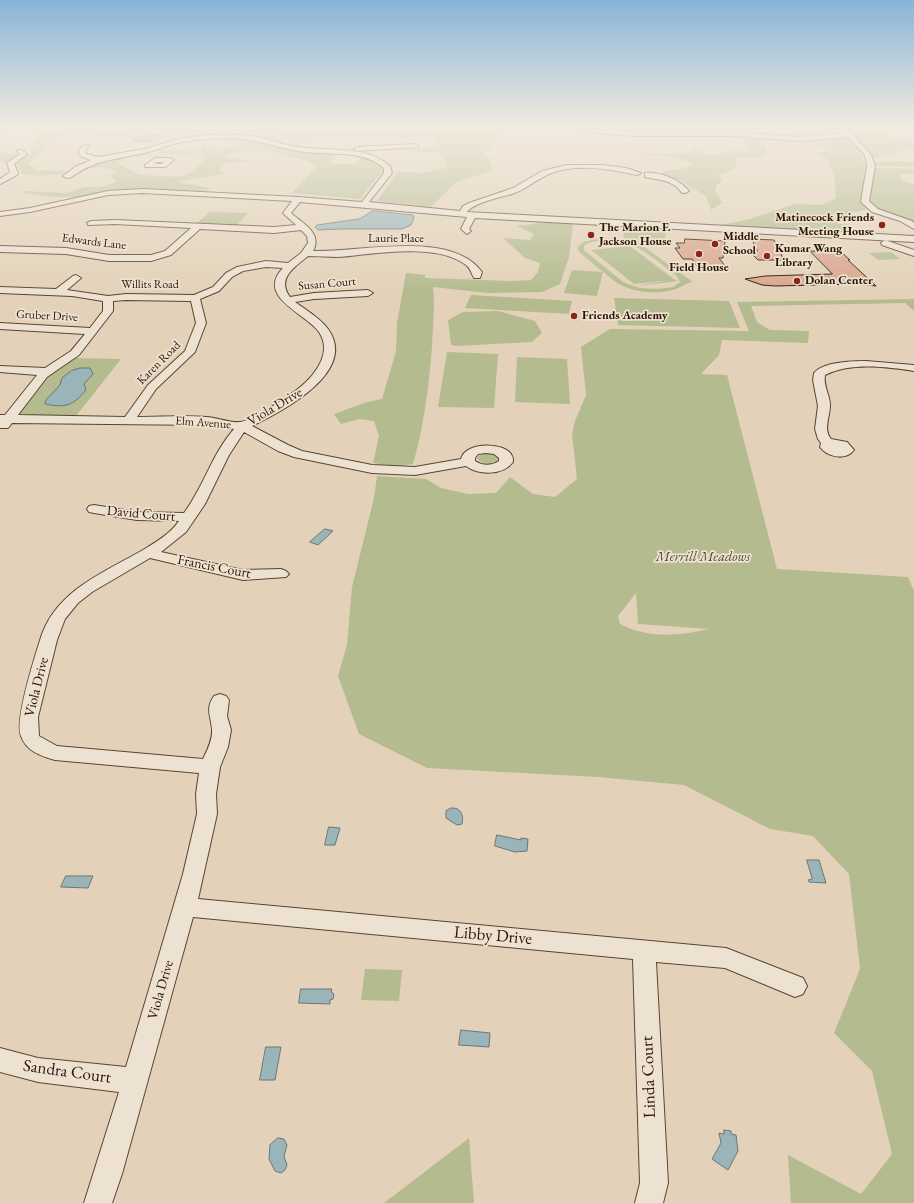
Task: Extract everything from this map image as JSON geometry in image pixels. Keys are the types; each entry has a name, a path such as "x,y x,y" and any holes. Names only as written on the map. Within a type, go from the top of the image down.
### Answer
{"street":[{"path":"364,204 382,181"},
{"path":"462,214 466,208 520,188 532,181"},
{"path":"673,181 681,186 684,191"},
{"path":"868,181 865,201 867,205 874,210 910,223 914,227"},
{"path":"0,214 30,210 98,195 130,191 298,199 472,215 914,239"},
{"path":"298,199 287,213 303,227 313,239 311,247 306,253"},
{"path":"477,203 510,211 561,215"},
{"path":"467,231 465,229 472,215"},
{"path":"92,223 115,222 274,230 303,227"},
{"name":"Edwards Lane","path":"0,249 55,250 98,257 151,258 168,253 198,226"},
{"path":"850,235 883,242 914,253"},
{"name":"Laurie Place","path":"306,253 338,254 379,250 438,252 458,257 470,263 477,272 477,276"},
{"name":"Viola Drive","path":"98,1203 108,1174 194,874 207,814 206,794 210,767 55,753 41,748 33,742 27,730 29,717 51,631 60,614 72,599 88,586 147,553 177,533 198,504 221,454 242,426 303,391 321,372 327,358 329,345 321,328 314,320 288,300 281,292 279,282 281,275 289,266 306,253"},
{"name":"Willits Road","path":"0,290 86,295 108,299 126,297 195,298 216,289 229,275 240,269 255,265 289,266"},
{"path":"58,293 76,278"},
{"name":"Susan Court","path":"288,300 314,296 368,293"},
{"name":"Karen Road","path":"130,420 152,387 190,352 201,323 195,298"},
{"path":"0,430 4,419 47,372 75,353 107,313 109,305 108,299"},
{"name":"Gruber Drive","path":"0,326 92,331"},
{"path":"828,443 822,434 820,424 824,400 819,385 818,378 820,373 838,366 886,365 914,368"},
{"path":"0,369 47,372"},
{"name":"Elm Avenue","path":"4,419 207,421 242,426 282,448 299,454 372,469 398,471 415,470 468,462"},
{"name":"David Court","path":"94,509 137,516 188,517"},
{"name":"Francis Court","path":"147,553 243,575 281,574"},
{"path":"210,767 218,747 222,730 218,716 220,700"},
{"name":"Libby Drive","path":"185,907 726,958 795,986"},
{"name":"Linda Court","path":"644,950 654,1183 649,1203"},
{"name":"Sandra Court","path":"0,1060 38,1070 134,1081"}],"green space":[{"path":"181,181 178,182 211,188 204,191 135,189 106,191 82,197 54,197 25,193 23,191 65,193 85,187 102,187 116,182"},
{"path":"303,181 375,181 360,199 292,193"},
{"path":"391,181 459,181 456,182 431,207 377,201"},
{"path":"681,181 722,181 717,185 715,190 722,203 711,210 706,196"},
{"path":"835,181 864,181 863,192 860,201 862,205 868,209 838,216 838,224 852,225 842,233 710,227 750,219 795,204 821,205 836,198"},
{"path":"872,181 904,181 914,184 914,223 883,211 873,205 870,201"},
{"path":"210,212 248,213 236,226 196,224"},
{"path":"549,222 573,224 569,257 560,284 542,292 488,293 433,287 434,316 426,406 413,464 394,466 373,463 379,436 374,421 359,419 341,424 334,414 367,402 382,399 396,351 397,323 406,273 425,275 425,278 512,281 531,280 538,272 540,263 525,258 503,238 530,240 534,234 517,226"},
{"path":"625,228 666,230 665,240 623,238"},
{"path":"600,238 633,239 693,282 673,290 660,292 647,292 627,288 614,281 579,252 577,248 583,242","holes":["602,240 614,240 642,250 677,276 680,282 673,287 658,289 640,288 630,285 623,282 584,250 584,246 588,243"]},
{"path":"630,246 675,280 679,281 635,286 670,280 634,284 591,250"},
{"path":"891,252 900,259 878,260 869,253"},
{"path":"572,270 603,272 597,296 564,293"},
{"path":"471,295 572,301 569,314 465,308"},
{"path":"614,298 729,301 740,328 618,325"},
{"name":"Merrill Meadows","path":"914,299 914,311 905,303 751,306 757,322 770,330 809,331 808,343 722,340 719,355 701,374 727,375 777,569 908,577 914,591 914,1203 791,1203 788,1155 861,1194 892,1154 872,1071 834,1033 860,969 849,874 813,836 770,829 684,785 598,777 427,768 359,734 338,676 347,645 352,587 374,498 377,476 426,479 441,488 468,494 496,493 510,477 533,494 555,497 577,479 572,434 575,421 586,395 581,347 610,329 749,331 737,302","holes":["636,593 638,624 709,629 664,635 642,632 620,624 618,616"]},
{"path":"498,311 535,321 542,333 532,342 451,345 448,320 463,312"},
{"path":"447,352 498,354 494,408 438,407"},
{"path":"517,357 567,359 570,404 515,402"},
{"path":"74,358 121,359 76,416 17,416 51,372"},
{"path":"487,453 496,455 498,460 488,464 479,461 477,458 478,456"},
{"path":"365,969 402,970 399,1001 361,1000"},
{"path":"469,1138 474,1203 384,1203"}],"water":[{"path":"373,211 413,215 414,218 411,225 402,229 318,230 315,227 317,225 359,219"},
{"path":"80,368 90,368 93,374 84,384 86,390 77,400 63,406 45,404 46,400 60,385 62,378 71,371"},
{"path":"325,529 333,531 318,545 310,542"},
{"path":"451,808 457,809 461,812 463,818 462,824 457,825 446,818 446,811"},
{"path":"329,827 340,828 335,845 325,845"},
{"path":"497,835 521,840 521,838 528,839 527,851 515,852 495,846"},
{"path":"807,860 819,860 826,883 809,882 808,880 812,879"},
{"path":"66,876 93,876 88,888 61,887"},
{"path":"301,989 332,989 331,992 334,994 333,999 330,1000 330,1004 299,1003"},
{"path":"461,1030 490,1033 489,1047 459,1045"},
{"path":"266,1047 281,1047 275,1080 260,1080"},
{"path":"724,1130 731,1131 731,1134 736,1135 738,1151 728,1170 712,1159 721,1143 719,1133 724,1134"},
{"path":"278,1138 284,1139 287,1145 284,1156 287,1165 285,1170 281,1173 275,1171 269,1159 270,1145"}],"building":[{"path":"685,239 725,241 723,258 719,258 725,266 697,266 692,259 683,259 675,248 680,248 676,243 684,243"},
{"path":"752,239 774,240 784,260 758,260 750,252 757,251"},
{"path":"810,251 841,252 876,286 856,284 775,286 762,285 745,279 765,276 832,274"}],"place":[{"name":"Matinecock Friends Meeting House","path":"882,225"},
{"name":"The Marion F. Jackson House","path":"591,235"},
{"name":"Middle School","path":"715,244"},
{"name":"Field House","path":"699,254"},
{"name":"Kumar Wang Library","path":"767,256"},
{"name":"Dolan Center","path":"797,281"},
{"name":"Friends Academy","path":"574,316"}]}
